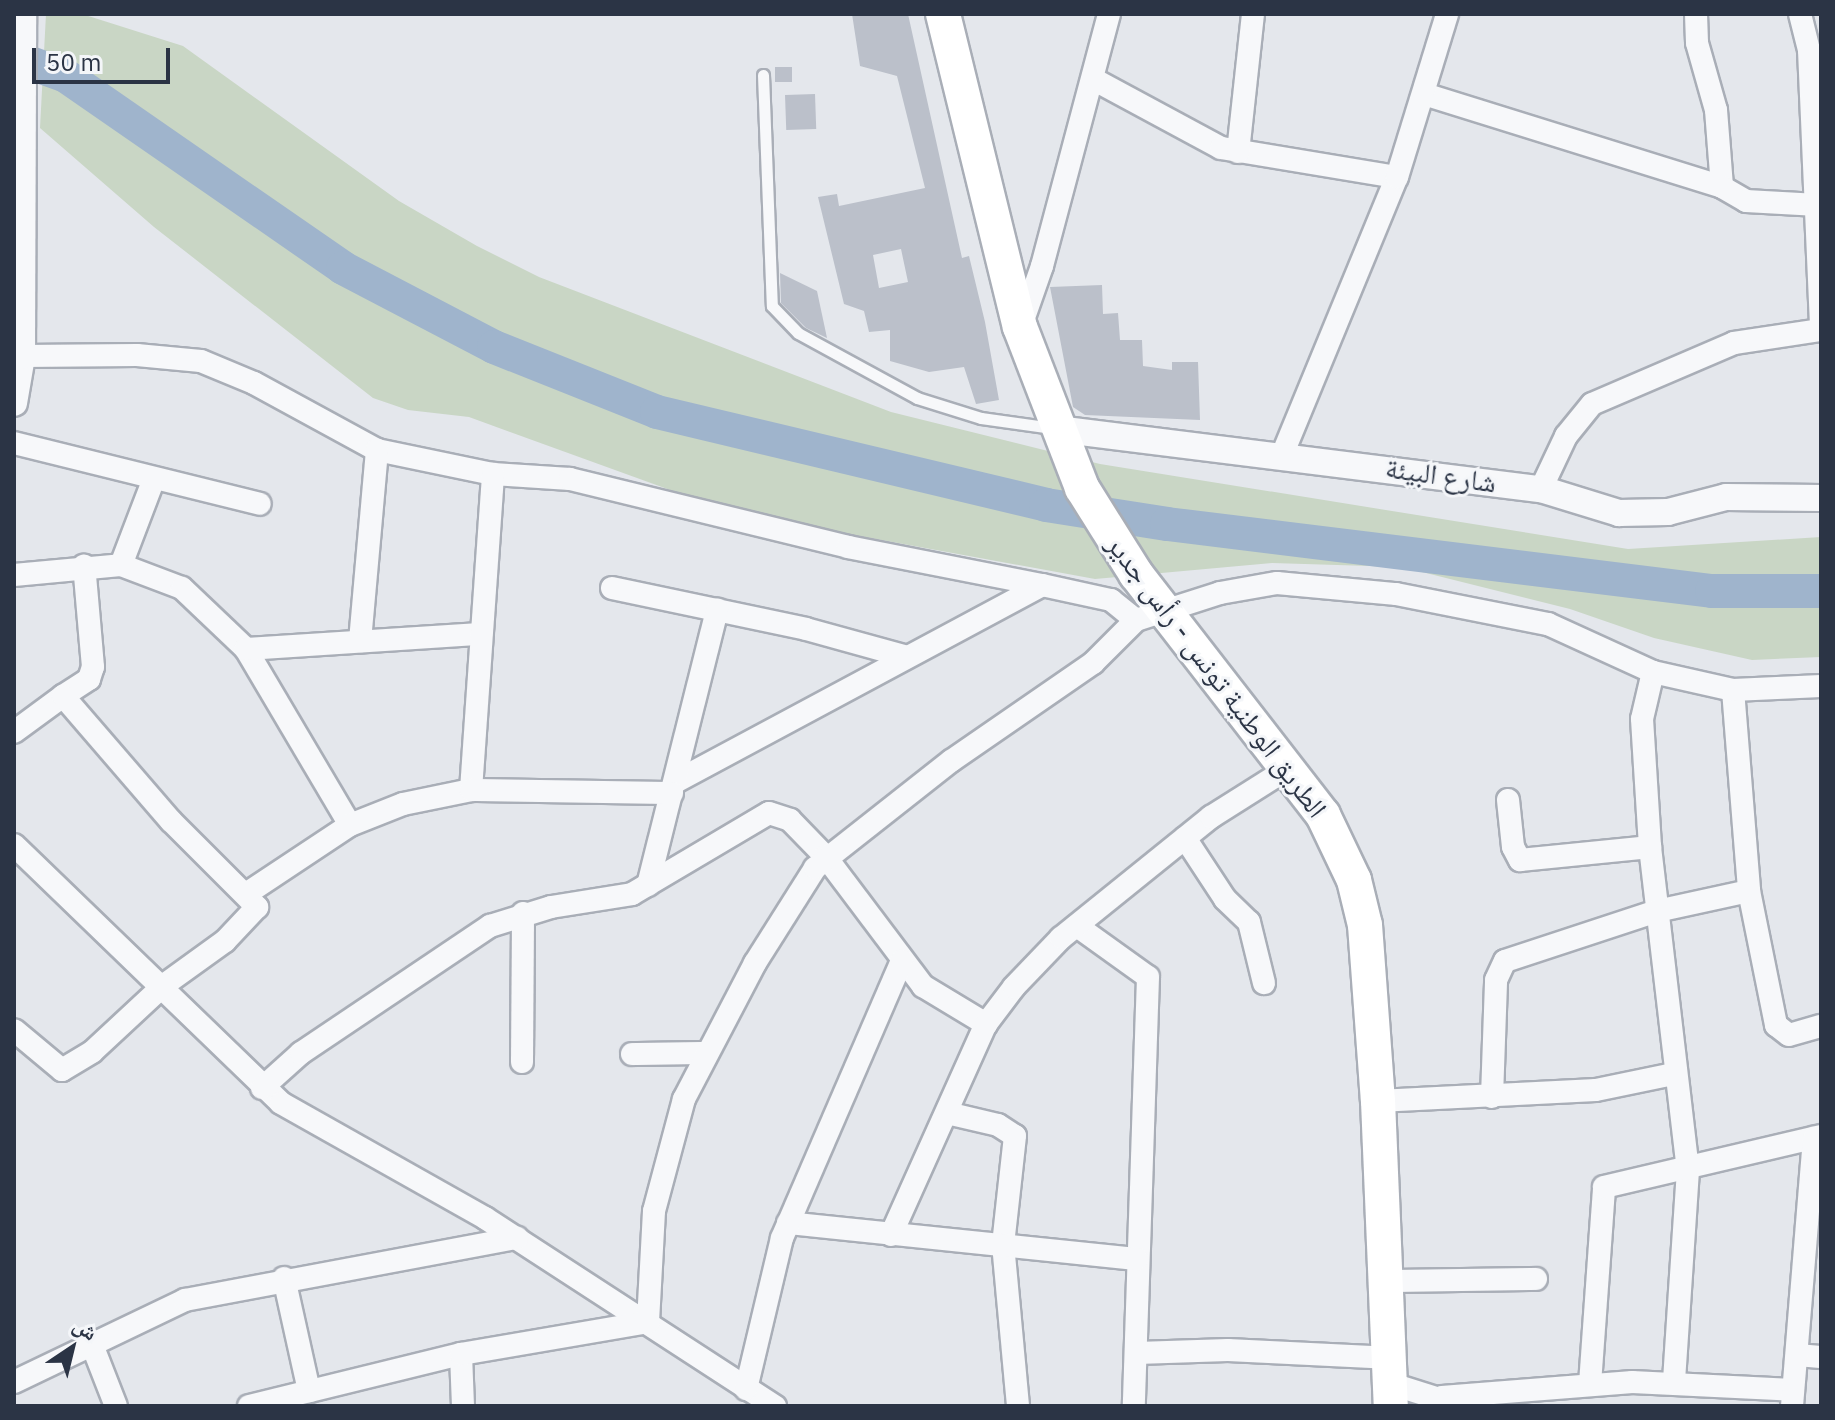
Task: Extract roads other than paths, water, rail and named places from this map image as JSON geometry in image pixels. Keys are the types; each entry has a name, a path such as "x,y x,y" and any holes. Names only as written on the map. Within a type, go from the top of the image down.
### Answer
{"main road":[{"name":"الطريق الوطنية تونس - رأس جدير","path":"943,14 1020,327 1060,438 1082,488 1136,574 1150,616 1290,767 1340,844 1354,880 1365,925 1378,1101 1391,1383"}],"street":[{"path":"14,403 22,356 17,323 17,234 23,14"},
{"path":"1020,327 1109,14"},
{"path":"1238,152 1253,14"},
{"path":"1283,453 1397,177 1447,14"},
{"path":"1696,14 1697,43 1716,110 1722,187"},
{"path":"1800,14 1809,50 1821,321"},
{"path":"1093,79 1203,141 1238,152 1397,177"},
{"path":"1424,94 1722,187 1761,204 1818,205"},
{"path":"1541,489 1566,436 1592,404 1734,343 1821,330"},
{"path":"22,356 137,355 201,361 254,383 377,450 493,474 570,479 848,547 1111,600 1150,616"},
{"name":"شارع البيئة","path":"1060,438 1283,453 1541,489 1593,508 1646,515 1726,497 1821,498"},
{"path":"14,443 153,481 260,504"},
{"path":"360,641 377,450"},
{"path":"471,790 493,474"},
{"path":"121,565 153,481"},
{"path":"14,732 89,679 93,667 84,565"},
{"path":"14,575 84,565 121,565 182,588 246,649 350,825"},
{"path":"648,1322 652,1234 662,1167 684,1099 755,963 825,856 991,731 1093,663 1150,616 1220,593 1277,583 1396,594 1548,624 1653,672 1733,690 1821,686"},
{"path":"246,894 350,825 403,804 471,790 675,787 904,656 1042,585"},
{"path":"612,588 904,656"},
{"path":"648,885 717,610"},
{"path":"246,649 481,634"},
{"path":"1653,672 1642,719 1650,847 1673,1074 1688,1170 1674,1383"},
{"path":"1733,690 1749,891 1776,1025 1789,1035 1821,1026"},
{"path":"14,1030 62,1070 92,1052 164,985 251,918 257,907 171,821 63,696"},
{"path":"891,1235 986,1024 1036,962 1185,838 1290,767"},
{"path":"1508,800 1513,847 1520,860 1650,847"},
{"path":"262,1088 301,1053 490,926 523,913 611,900 648,885 769,813 790,820 825,856 923,986 986,1024"},
{"path":"1185,838 1225,899 1249,922 1264,983"},
{"path":"14,845 164,985 262,1088 321,1127 517,1238 775,1406"},
{"path":"1492,1097 1496,980 1505,961 1657,911 1749,891"},
{"path":"522,1062 523,913"},
{"path":"1077,926 1148,977 1134,1406"},
{"path":"746,1389 755,1336 788,1223 902,961"},
{"path":"632,1054 706,1053"},
{"path":"1378,1101 1596,1090 1673,1074"},
{"path":"947,1113 998,1125 1015,1136 1003,1244 1018,1406"},
{"path":"1137,1353 1228,1350 1391,1383 1450,1402 1590,1384 1674,1383 1793,1398 1818,1137 1688,1170 1604,1187 1590,1384"},
{"path":"788,1223 1137,1259"},
{"path":"14,1382 91,1342 185,1300 284,1278 517,1238"},
{"path":"284,1278 309,1391"},
{"path":"1387,1281 1536,1279"},
{"path":"249,1406 461,1354 648,1322"},
{"path":"91,1342 116,1406"},
{"path":"461,1354 463,1406"},
{"path":"1797,1355 1821,1357"}],"lane":[{"path":"763,75 772,306 783,320 855,368 917,398 1060,438"}],"waterway":[{"path":"14,57 66,76 343,268 494,347 657,412 1046,505 1167,524 1712,591 1821,591"}]}
